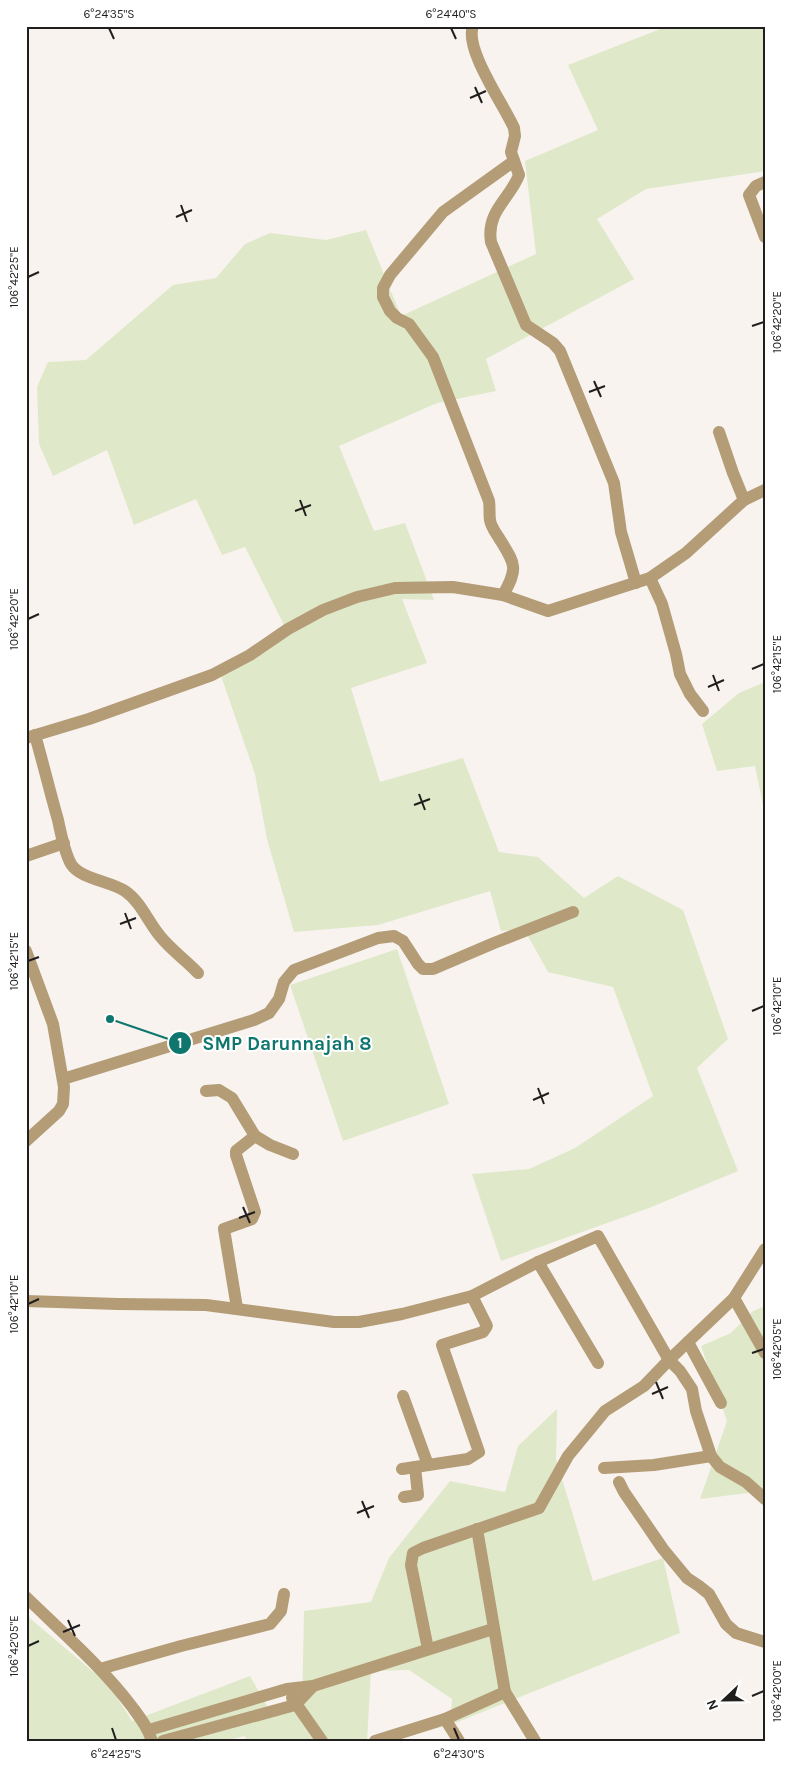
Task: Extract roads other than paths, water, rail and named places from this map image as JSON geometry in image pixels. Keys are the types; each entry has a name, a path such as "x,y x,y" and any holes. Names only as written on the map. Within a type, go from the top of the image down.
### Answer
{"street":[{"path":"473,26 470,33 476,57 514,128 515,136 511,152 519,175 495,212 490,236 491,242 526,325 553,342 560,351 614,484 621,532 636,583"},
{"path":"503,595 512,578 514,563 490,520 489,501 433,357 409,324 397,318 390,311 383,297 383,288 390,275 443,212 514,161"},
{"path":"765,182 756,186 749,195 765,238"},
{"path":"719,432 732,473 744,500"},
{"path":"198,973 185,959 170,948 158,934 146,913 126,892 112,884 78,871 71,863 31,736 89,719 212,675 250,655 305,619 357,597 395,588 453,587 503,595 548,611 636,583 650,578 686,553 744,500 765,490"},
{"path":"650,578 662,604 680,674 690,694 703,711"},
{"path":"26,856 64,842"},
{"path":"63,1079 254,1020 269,1013 279,999 284,982 294,970 378,938 394,936 404,940 418,964 424,969 433,969 494,942 573,912"},
{"path":"26,951 53,1024 64,1087 63,1104 59,1111 26,1141"},
{"path":"206,1092 219,1090 232,1098 255,1136 270,1145 293,1154"},
{"path":"238,1308 224,1229 248,1221 254,1216 255,1212 236,1151 255,1136"},
{"path":"26,1301 206,1305 334,1322 359,1322 402,1314 472,1296 538,1262 598,1236 669,1360 680,1371 692,1389 696,1411 711,1456 720,1467 746,1482 765,1499"},
{"path":"428,1649 411,1565 413,1554 423,1548 538,1508 568,1456 604,1411 644,1386 734,1298 765,1249"},
{"path":"538,1262 598,1363"},
{"path":"402,1469 468,1458 479,1452 442,1345 484,1332 487,1326 472,1296"},
{"path":"734,1298 765,1353"},
{"path":"688,1342 721,1403"},
{"path":"403,1396 428,1465"},
{"path":"604,1468 654,1465 711,1456"},
{"path":"404,1497 418,1495 415,1467"},
{"path":"619,1482 663,1549 687,1578 709,1594 726,1624 736,1633 765,1642"},
{"path":"477,1529 505,1692 536,1741"},
{"path":"100,1669 181,1646 270,1624 281,1611 284,1594"},
{"path":"26,1598 100,1669 125,1698 150,1735 287,1689 313,1686 493,1629"},
{"path":"163,1741 295,1705 313,1686"},
{"path":"287,1689 295,1705 322,1741"},
{"path":"384,1739 445,1719 505,1692"},
{"path":"445,1719 459,1741"}],"place":[{"name":"SMP Darunnajah 8","path":"110,1019"}]}
